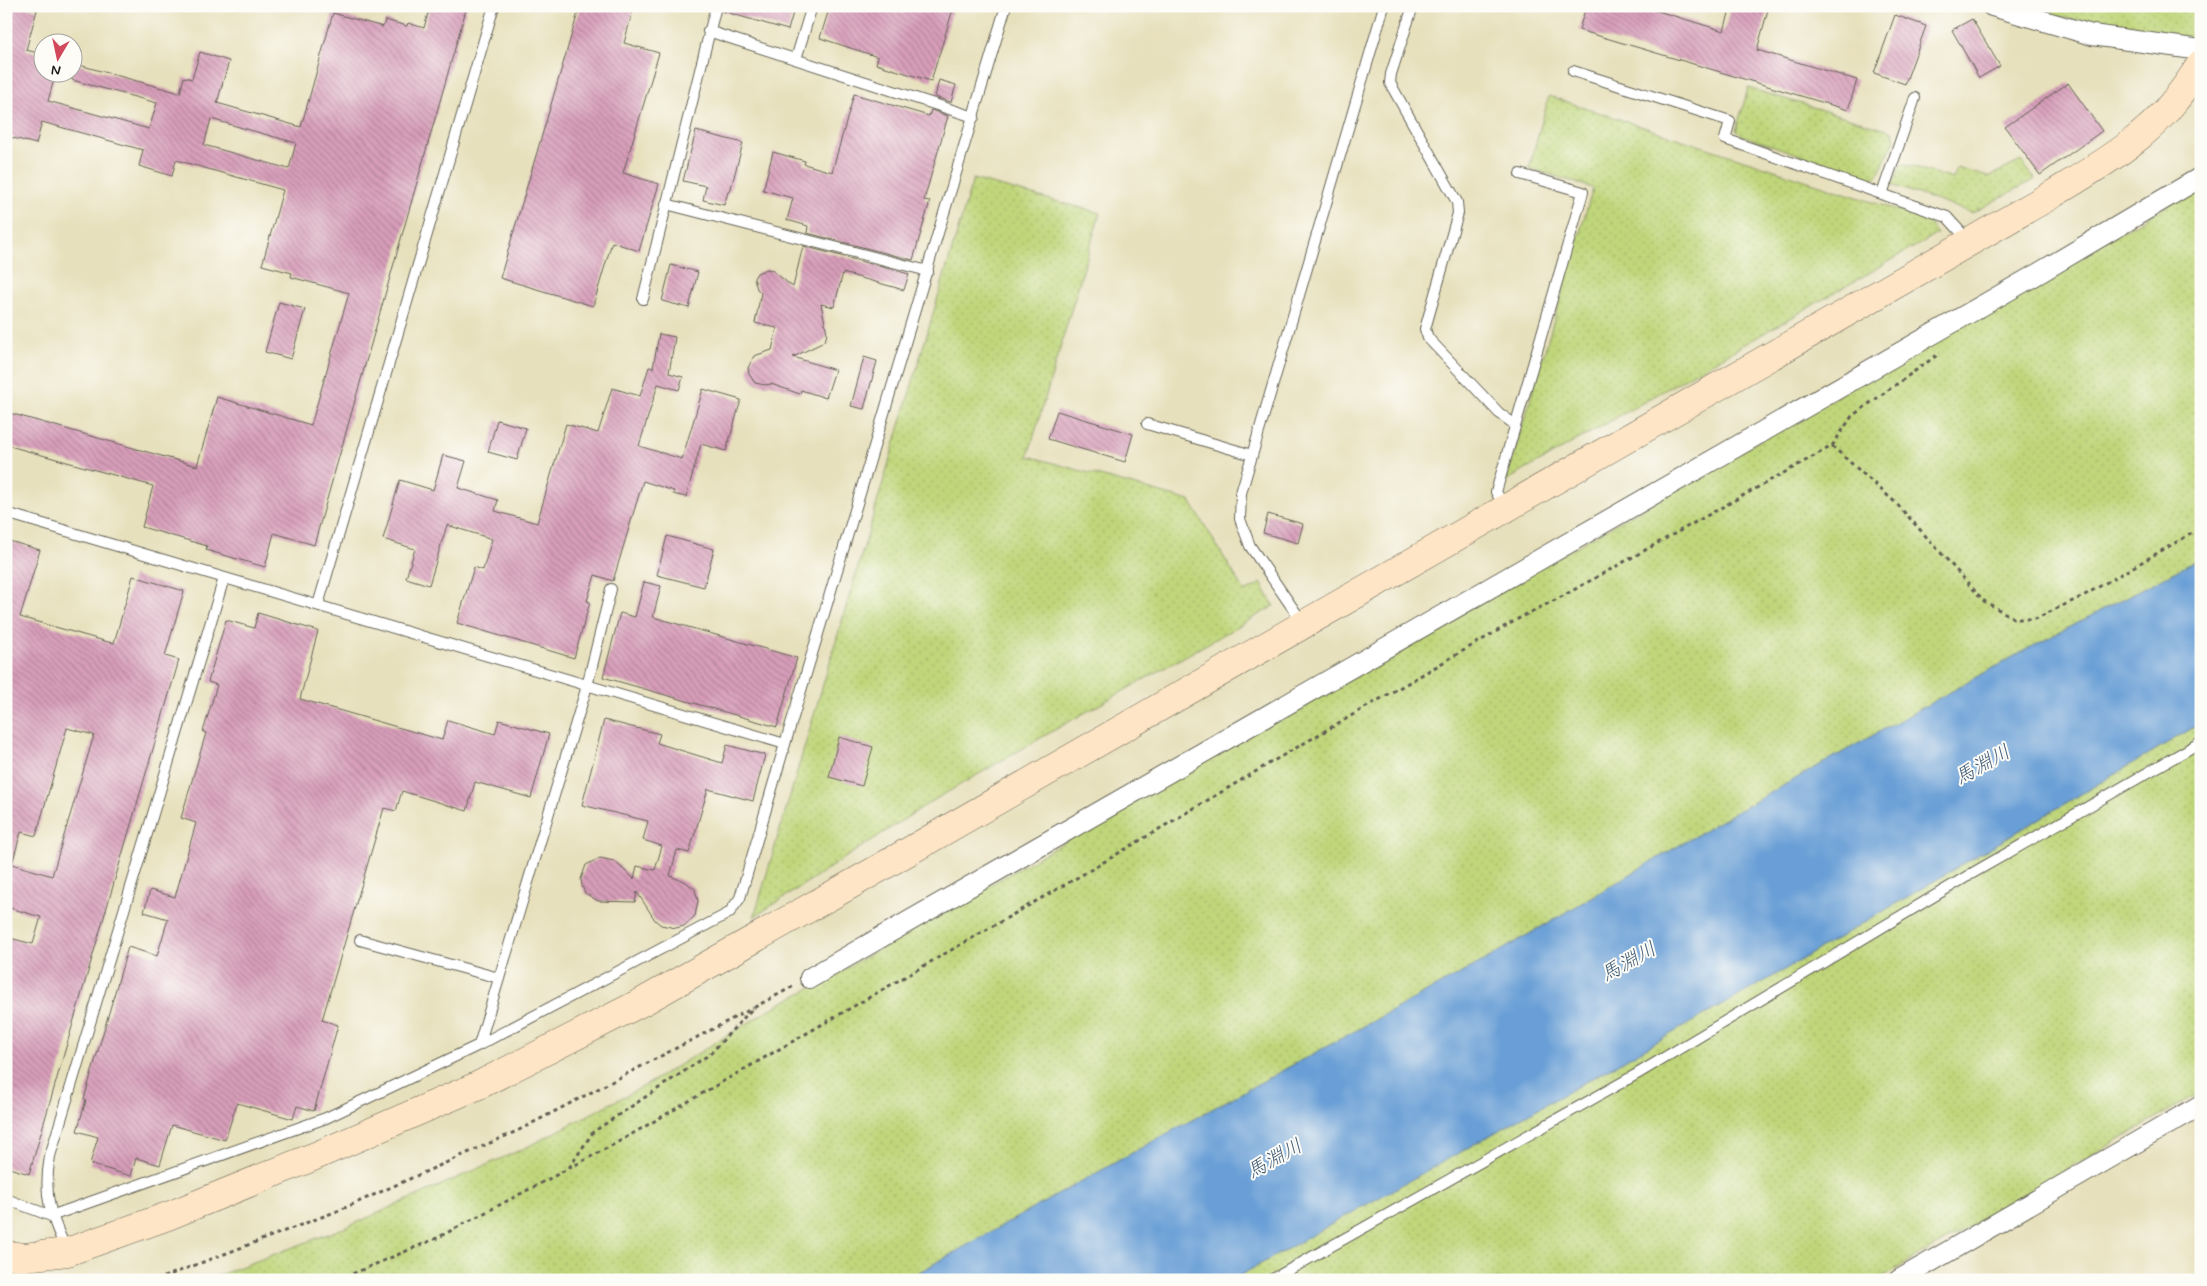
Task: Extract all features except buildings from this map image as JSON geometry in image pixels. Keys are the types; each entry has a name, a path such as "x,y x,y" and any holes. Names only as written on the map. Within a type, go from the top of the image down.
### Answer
{"street":[{"path":"1992,6 2092,35 2201,50"},
{"path":"6,1255 26,1257 67,1252 177,1213 313,1157 479,1085 652,996 1304,624 2091,171 2137,138 2176,100 2201,64"},
{"path":"810,978 2201,177"},
{"path":"1899,1280 2201,1106"}],"lane":[{"path":"318,605 494,6"},
{"path":"643,299 708,31 716,6"},
{"path":"796,59 812,6"},
{"path":"6,1199 51,1216 326,1118 479,1045 729,913 740,898 1006,6"},
{"path":"1304,624 1250,546 1240,519 1241,492 1384,6"},
{"path":"1413,6 1391,74 1390,83 1457,202 1458,213 1425,329 1428,338 1499,413 1514,424"},
{"path":"708,31 974,117"},
{"path":"1573,71 1730,121 1725,139 1947,217 1968,241"},
{"path":"1882,194 1915,98"},
{"path":"1505,508 1496,492 1514,424 1583,192 1520,174"},
{"path":"666,204 928,271"},
{"path":"1148,424 1252,455"},
{"path":"6,513 785,744"},
{"path":"67,1252 51,1216 46,1178 50,1156 224,578"},
{"path":"479,1045 587,686 611,589"},
{"path":"1271,1280 1637,1074 1954,884 2201,742"},
{"path":"360,940 499,978"}],"path":[{"path":"338,1280 438,1238 568,1169 801,1038 1522,616 1561,598 1832,446 1852,416 1945,349"},
{"path":"1832,446 1896,503 1984,601 2015,619 2034,619 2083,596 2201,528"},
{"path":"156,1280 340,1210 519,1130 810,978"},
{"path":"568,1169 592,1132 710,1054 753,1008"}],"green space":[{"path":"2022,6 2201,6 2201,27 2197,36 2153,35 2108,28"},
{"path":"1748,88 1893,131 1895,140 1877,177 1868,178 1741,135 1736,130"},
{"path":"1549,96 1927,220 1937,234 1506,481 1593,188 1529,168"},
{"path":"2021,161 2035,179 1972,213 1892,185 1902,163 1953,179 1957,168 1988,177"},
{"path":"973,179 1100,213 1028,456 1190,501 1245,592 1261,583 1274,606 929,803 754,917"},
{"path":"2201,186 2201,558 2020,653 1729,816 1487,959 1168,1133 905,1280 206,1280 349,1226 527,1147 648,1084 772,1008 822,982"},
{"path":"2201,723 2201,1092 1877,1280 1232,1280 1767,980"}],"water":[{"name":"馬淵川","path":"2201,558 2201,723 1767,980 1232,1280 905,1280 1168,1133 1487,959 1729,816 2020,653"}]}
